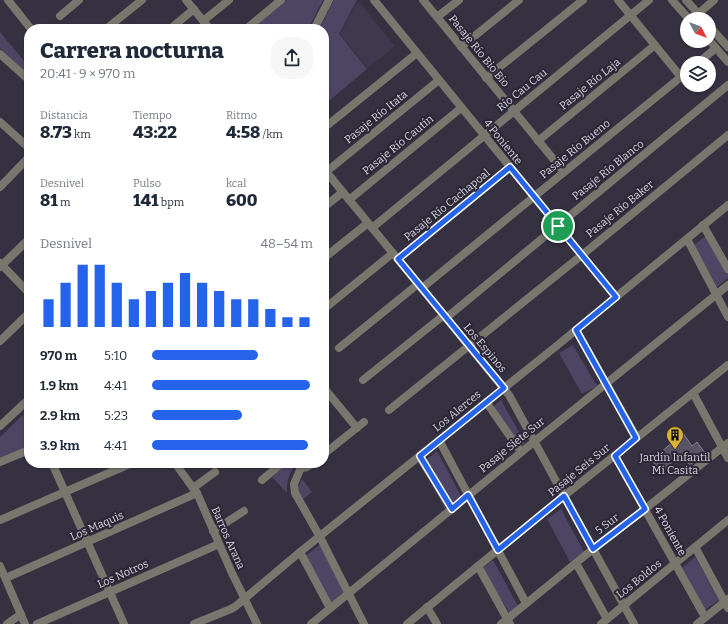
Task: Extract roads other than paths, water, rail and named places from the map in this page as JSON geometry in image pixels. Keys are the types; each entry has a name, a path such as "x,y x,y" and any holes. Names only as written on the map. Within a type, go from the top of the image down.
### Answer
{"street":[{"path":"8,0 27,24"},
{"path":"60,16 79,0"},
{"path":"112,24 142,0"},
{"path":"186,0 206,24"},
{"path":"203,21 229,0"},
{"path":"252,24 280,0"},
{"path":"316,24 328,0"},
{"name":"4 Poniente","path":"374,0 616,297"},
{"name":"Pasaje Río Bio Bio","path":"423,0 564,172"},
{"path":"437,18 459,0"},
{"path":"461,47 519,0"},
{"path":"486,78 582,0"},
{"path":"618,0 655,45 680,70"},
{"name":"Río Cau Cau","path":"329,254 370,225 484,135 650,0"},
{"path":"672,0 683,12"},
{"path":"686,0 696,12"},
{"path":"704,12 714,0"},
{"path":"176,24 194,9"},
{"path":"716,33 727,43"},
{"name":"Pasaje Río Laja","path":"538,141 655,45"},
{"path":"706,56 716,48 728,62"},
{"path":"329,124 417,53"},
{"path":"0,54 24,76"},
{"name":"Pasaje Río Bueno","path":"339,348 534,197 680,77"},
{"name":"Pasaje Río Itata","path":"329,167 439,80"},
{"name":"Pasaje Río Blanco","path":"363,380 558,226 728,85"},
{"name":"Pasaje Río Cautín","path":"349,200 462,108"},
{"path":"0,122 24,144"},
{"name":"Pasaje Río Baker","path":"389,410 582,255 728,135"},
{"path":"0,187 24,163"},
{"name":"Pasaje Río Cachapoal","path":"329,305 510,167"},
{"name":"Los Espinos","path":"329,175 514,402 634,624"},
{"path":"329,203 343,192"},
{"name":"Los Alerces","path":"194,624 236,606 300,552 576,330 728,205"},
{"path":"703,225 728,269"},
{"path":"687,238 728,317"},
{"path":"24,244 1,265 24,288"},
{"name":"Pasaje Siete Sur","path":"311,624 728,285"},
{"path":"0,341 24,318"},
{"path":"576,330 636,438"},
{"name":"Pasaje Seis Sur","path":"407,624 728,365"},
{"path":"693,393 725,445 728,458"},
{"path":"329,394 357,428"},
{"path":"486,402 521,452"},
{"path":"0,426 24,403"},
{"path":"329,450 364,422"},
{"path":"439,440 526,603"},
{"name":"5 Sur","path":"506,622 526,603 725,445"},
{"path":"0,462 24,452"},
{"path":"420,456 452,509"},
{"name":"4 Poniente","path":"615,456 705,617"},
{"path":"54,468 124,624"},
{"path":"0,520 120,468"},
{"name":"Barros Arana","path":"179,468 195,491 244,599 257,624"},
{"path":"262,480 276,468"},
{"path":"301,468 295,482 294,490 320,537 364,624"},
{"name":"Los Maquis","path":"6,578 88,542 195,491 215,472"},
{"path":"213,531 244,511"},
{"name":"Los Boldos","path":"604,622 728,520"},
{"name":"Los Notros","path":"37,624 219,544"},
{"name":"4 Poniente","path":"695,547 727,603"},
{"path":"300,552 330,608"},
{"path":"576,563 604,622"},
{"path":"0,566 25,624"},
{"path":"478,566 506,622"},
{"path":"697,624 727,603"},
{"path":"427,608 437,624"},
{"path":"7,624 21,614"}],"place":[{"name":"Jardín Infantil Mi Casita","path":"675,450"}]}
